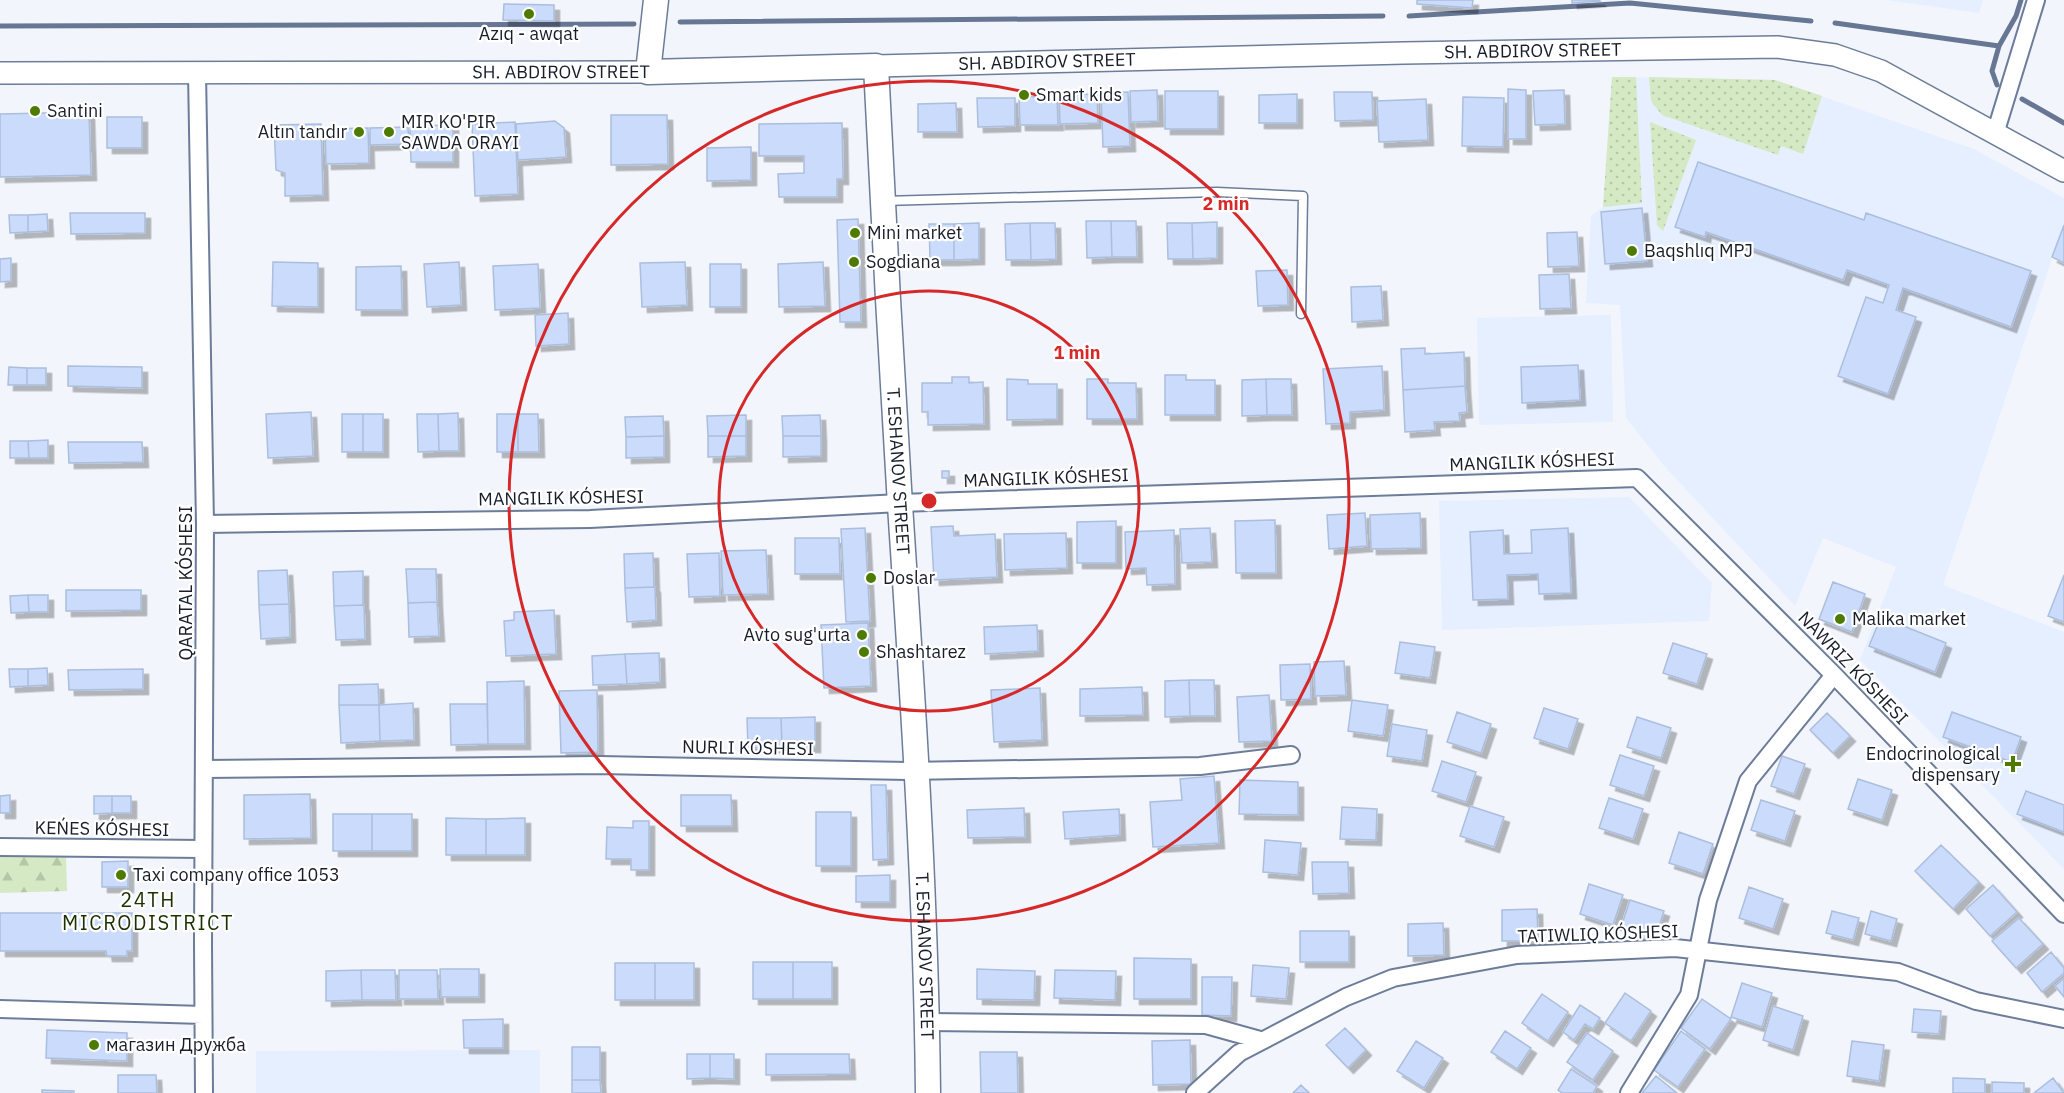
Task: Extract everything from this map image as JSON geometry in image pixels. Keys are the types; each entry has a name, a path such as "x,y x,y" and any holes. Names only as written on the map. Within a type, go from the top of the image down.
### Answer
{"main road":[{"path":"648,72 656,0"},
{"name":"SH. ABDIROV STREET","path":"648,72 876,66"},
{"name":"T. ESHANOV STREET","path":"876,66 900,503 918,770 928,1022 928,1093"}],"street":[{"path":"1995,134 2036,0"},
{"name":"SH. ABDIROV STREET","path":"876,66 1404,53 1777,47 1836,55 1881,71 2064,171"},
{"name":"SH. ABDIROV STREET","path":"0,73 648,72"},
{"name":"QARATAL KÓSHESI","path":"197,73 205,524 204,1093"},
{"name":"MANGILIK KÓSHESI","path":"205,524 590,519 900,503 1637,478 1834,675"},
{"path":"1629,1093 1689,995 1708,900 1748,782 1834,675 2064,914"},
{"path":"204,769 600,765 918,770 1200,766 1291,755"},
{"name":"KEŃES KÓSHESI","path":"0,847 203,849"},
{"path":"1195,1093 1239,1053 1346,997 1393,978 1518,955 1675,948 1898,972 1977,1001 2064,1019"},
{"path":"0,1009 203,1015"},
{"path":"928,1022 1206,1025 1260,1040"}],"lane":[{"path":"883,201 1217,192 1303,196 1301,314"}],"shaded area":[{"path":"1886,0 1983,0 1979,13"},
{"path":"1612,77 1775,80 1974,149 2064,198 2064,223 1943,585 2064,632 2064,869 1860,660 1896,567 1823,538 1795,606 1665,467 1626,418 1620,305 1586,303 1591,216 1603,207"},
{"path":"1611,315 1613,422 1479,425 1477,318"},
{"path":"1629,497 1712,583 1709,621 1442,630 1439,501"},
{"path":"540,1050 540,1093 256,1093 256,1051"}],"green space":[{"path":"1612,77 1636,77 1642,203 1603,207"},
{"path":"1649,77 1775,80 1822,96 1803,154 1781,146 1778,155 1662,115 1651,101"},
{"path":"1650,122 1696,140 1663,231 1657,225"},
{"path":"66,855 67,891 0,893 0,857"}],"building":[{"path":"1417,0 1473,0 1472,8 1417,4"},
{"path":"1572,0 1599,0 1600,1 1572,3"},
{"path":"504,4 554,5 554,21 503,20"},
{"path":"1508,89 1526,90 1526,139 1508,139"},
{"path":"1157,90 1158,121 1131,122 1130,91"},
{"path":"1564,90 1565,124 1535,125 1533,91"},
{"path":"1165,91 1218,91 1218,129 1165,129"},
{"path":"1128,92 1130,146 1103,147 1101,93"},
{"path":"1334,92 1372,92 1373,120 1335,121"},
{"path":"1097,94 1098,123 1060,124 1059,95"},
{"path":"1297,94 1297,123 1259,123 1259,95"},
{"path":"1057,96 1058,125 1020,125 1019,97"},
{"path":"1463,97 1504,98 1503,147 1462,146"},
{"path":"977,98 1015,98 1015,126 978,127"},
{"path":"1426,99 1428,140 1379,142 1377,101"},
{"path":"956,103 957,132 918,132 918,104"},
{"path":"89,112 91,175 0,177 0,114"},
{"path":"611,115 667,115 668,164 611,165"},
{"path":"107,117 142,117 142,148 107,148"},
{"path":"555,121 564,128 566,157 518,160 516,124"},
{"path":"515,122 518,194 475,196 472,124"},
{"path":"842,123 843,179 837,179 837,197 779,197 778,174 804,173 804,156 759,156 759,124"},
{"path":"321,124 323,195 285,196 285,173 276,170 274,125"},
{"path":"453,125 453,162 411,162 410,126"},
{"path":"408,127 409,144 370,145 370,128"},
{"path":"368,128 369,163 326,164 325,129"},
{"path":"751,147 751,180 707,181 707,148"},
{"path":"1698,162 1864,220 1866,213 2031,271 2011,327 1903,288 1896,310 1916,317 1888,394 1838,376 1866,297 1883,303 1889,285 1847,270 1843,280 1706,232 1705,237 1675,227"},
{"path":"1642,208 1647,261 1605,264 1601,212"},
{"path":"70,213 145,213 145,233 71,234"},
{"path":"47,214 48,231 28,232 28,215"},
{"path":"9,215 28,215 28,232 10,233"},
{"path":"858,219 861,322 840,322 837,220"},
{"path":"1086,221 1111,221 1112,257 1087,258"},
{"path":"1111,221 1136,221 1137,257 1112,257"},
{"path":"1217,222 1217,258 1193,259 1192,223"},
{"path":"979,223 979,259 954,260 954,224"},
{"path":"1030,223 1055,223 1056,259 1031,260"},
{"path":"1030,223 1031,260 1006,260 1005,224"},
{"path":"1167,223 1192,223 1193,259 1168,259"},
{"path":"929,224 954,224 954,260 930,260"},
{"path":"2064,225 2064,263 2052,257"},
{"path":"1577,232 1579,266 1548,267 1547,233"},
{"path":"11,258 11,281 0,282 0,259"},
{"path":"273,262 318,263 318,307 272,306"},
{"path":"459,262 461,305 427,307 424,264"},
{"path":"685,262 687,305 642,307 640,263"},
{"path":"823,262 825,306 779,307 778,264"},
{"path":"538,264 540,308 495,310 493,266"},
{"path":"710,264 741,264 741,307 710,307"},
{"path":"401,266 402,310 356,310 356,267"},
{"path":"1287,270 1288,305 1258,306 1256,271"},
{"path":"1569,274 1571,308 1540,309 1539,275"},
{"path":"1381,286 1383,320 1352,322 1351,287"},
{"path":"568,313 569,344 536,346 535,315"},
{"path":"1425,348 1425,354 1464,352 1465,386 1403,390 1401,349"},
{"path":"1578,365 1580,400 1522,403 1521,367"},
{"path":"68,366 142,367 142,388 68,386"},
{"path":"1382,366 1384,410 1350,412 1350,423 1326,424 1323,369"},
{"path":"9,367 27,368 27,385 8,385"},
{"path":"27,368 46,368 46,385 27,385"},
{"path":"1165,375 1186,375 1186,380 1215,380 1215,415 1165,415"},
{"path":"952,377 969,377 969,383 983,382 984,424 928,425 928,412 922,412 922,383 952,383"},
{"path":"1007,379 1028,380 1028,384 1057,384 1057,419 1007,420"},
{"path":"1087,379 1108,379 1108,383 1136,383 1137,419 1087,419"},
{"path":"1266,379 1291,379 1292,415 1267,415"},
{"path":"1266,379 1267,415 1242,416 1242,380"},
{"path":"1465,386 1467,412 1459,413 1460,421 1434,422 1435,430 1405,432 1403,390"},
{"path":"311,412 313,456 268,458 266,414"},
{"path":"458,413 459,451 439,451 438,414"},
{"path":"342,414 363,414 363,452 342,452"},
{"path":"363,414 383,414 383,452 363,452"},
{"path":"417,414 438,414 439,451 418,452"},
{"path":"497,414 518,414 518,452 497,452"},
{"path":"518,414 538,414 539,452 518,452"},
{"path":"746,415 746,436 708,436 707,416"},
{"path":"820,415 821,436 783,436 782,416"},
{"path":"663,416 664,436 626,437 625,417"},
{"path":"664,436 664,457 626,458 626,437"},
{"path":"708,436 746,436 746,456 708,457"},
{"path":"783,436 821,436 821,456 783,457"},
{"path":"48,440 48,458 29,458 28,441"},
{"path":"10,441 28,441 29,458 10,458"},
{"path":"68,442 142,442 143,462 69,463"},
{"path":"942,471 949,471 949,478 942,478"},
{"path":"1365,513 1367,546 1329,549 1327,515"},
{"path":"1420,513 1421,548 1371,549 1370,515"},
{"path":"1275,520 1276,573 1236,573 1235,521"},
{"path":"1116,521 1116,563 1077,563 1077,522"},
{"path":"953,526 954,536 995,534 997,577 934,580 931,527"},
{"path":"865,528 870,621 846,622 841,529"},
{"path":"1210,528 1212,562 1182,563 1180,529"},
{"path":"1568,528 1571,593 1539,594 1538,574 1507,575 1508,599 1473,600 1470,532 1503,530 1504,554 1532,553 1531,530"},
{"path":"1174,530 1175,584 1147,585 1146,568 1126,569 1125,532"},
{"path":"1066,533 1067,568 1005,570 1004,534"},
{"path":"795,538 839,538 840,574 795,574"},
{"path":"766,550 768,594 723,595 721,551"},
{"path":"653,553 654,587 625,588 624,554"},
{"path":"719,553 720,596 689,597 687,554"},
{"path":"406,569 436,569 437,602 408,603"},
{"path":"287,570 289,604 259,605 258,571"},
{"path":"363,571 363,605 334,606 333,572"},
{"path":"2064,575 2064,622 2048,616"},
{"path":"1833,582 1865,594 1852,632 1819,619"},
{"path":"655,587 656,620 627,622 625,588"},
{"path":"66,590 141,590 141,610 66,611"},
{"path":"28,595 48,595 48,612 29,612"},
{"path":"28,595 29,612 11,613 10,596"},
{"path":"437,602 439,636 409,637 408,603"},
{"path":"289,604 290,637 261,639 259,605"},
{"path":"364,605 365,639 336,640 334,606"},
{"path":"554,610 556,654 506,656 504,621 514,620 514,612"},
{"path":"1881,617 1946,643 1935,672 1869,646"},
{"path":"868,623 871,686 824,688 821,625"},
{"path":"1037,625 1038,651 985,654 984,627"},
{"path":"1400,642 1435,647 1430,678 1395,673"},
{"path":"1673,643 1707,654 1697,684 1663,673"},
{"path":"659,653 660,682 627,684 625,654"},
{"path":"625,654 627,684 593,685 592,656"},
{"path":"1344,661 1346,695 1315,696 1314,662"},
{"path":"1310,664 1311,699 1281,700 1280,665"},
{"path":"47,668 48,685 28,686 28,669"},
{"path":"9,669 28,669 28,686 10,687"},
{"path":"143,669 143,689 69,690 68,670"},
{"path":"1189,680 1214,680 1215,716 1190,716"},
{"path":"1189,680 1190,716 1165,717 1165,681"},
{"path":"524,681 525,744 488,744 487,682"},
{"path":"378,684 379,705 339,705 339,685"},
{"path":"1142,687 1143,715 1080,716 1080,689"},
{"path":"1040,688 1042,740 994,742 991,690"},
{"path":"597,690 598,752 561,753 559,691"},
{"path":"1269,695 1272,741 1239,742 1237,697"},
{"path":"1352,700 1388,705 1383,736 1348,731"},
{"path":"413,703 414,740 380,741 379,705"},
{"path":"450,704 487,704 488,744 451,745"},
{"path":"339,705 379,705 380,741 341,743"},
{"path":"1544,708 1578,719 1568,749 1534,738"},
{"path":"1457,712 1491,724 1481,753 1447,742"},
{"path":"1952,712 2021,737 2012,762 1943,737"},
{"path":"1827,713 1850,736 1833,753 1810,730"},
{"path":"815,717 815,747 782,747 781,718"},
{"path":"1637,717 1671,728 1661,758 1627,747"},
{"path":"747,718 781,718 782,747 748,748"},
{"path":"1392,724 1427,730 1422,761 1387,756"},
{"path":"1620,755 1654,766 1644,796 1610,785"},
{"path":"1782,756 1805,764 1794,794 1771,786"},
{"path":"1442,761 1476,772 1466,802 1432,791"},
{"path":"1214,776 1219,843 1153,847 1150,802 1182,800 1180,779"},
{"path":"1858,779 1892,790 1882,820 1848,809"},
{"path":"1240,780 1298,782 1298,815 1239,814"},
{"path":"871,785 886,785 888,859 873,860"},
{"path":"2026,791 2064,805 2064,832 2017,814"},
{"path":"310,794 311,838 244,839 244,795"},
{"path":"10,795 10,813 0,813 0,796"},
{"path":"681,795 731,795 732,826 681,826"},
{"path":"94,796 112,796 112,813 94,814"},
{"path":"112,796 131,796 131,813 112,813"},
{"path":"1609,798 1643,809 1633,839 1599,828"},
{"path":"1761,800 1795,811 1785,841 1751,830"},
{"path":"1470,806 1504,817 1494,847 1460,836"},
{"path":"1342,807 1377,809 1376,840 1340,839"},
{"path":"1024,808 1025,837 968,838 967,810"},
{"path":"1119,809 1120,835 1065,839 1063,812"},
{"path":"816,812 851,812 851,866 816,866"},
{"path":"333,814 372,814 372,851 333,851"},
{"path":"372,814 412,814 412,851 372,851"},
{"path":"446,818 486,819 486,855 446,855"},
{"path":"525,818 525,855 486,855 486,819"},
{"path":"633,821 649,821 649,870 631,870 631,859 606,859 607,827 633,828"},
{"path":"1679,832 1713,844 1703,874 1669,863"},
{"path":"1265,840 1301,843 1298,875 1263,872"},
{"path":"1941,845 1979,882 1953,909 1915,871"},
{"path":"128,861 128,887 102,887 102,862"},
{"path":"1312,862 1348,862 1349,893 1313,894"},
{"path":"890,875 890,902 856,902 856,876"},
{"path":"1589,884 1623,895 1613,925 1580,914"},
{"path":"1993,885 2017,912 1990,936 1966,909"},
{"path":"1749,887 1783,899 1773,929 1739,918"},
{"path":"1630,900 1664,911 1654,942 1620,930"},
{"path":"1537,909 1538,941 1502,941 1502,910"},
{"path":"1832,911 1859,918 1853,940 1826,933"},
{"path":"1871,911 1897,919 1891,941 1865,934"},
{"path":"0,913 132,913 132,951 127,951 127,956 107,956 106,951 0,951"},
{"path":"2019,918 2043,944 2016,968 1992,941"},
{"path":"1443,923 1444,955 1408,956 1408,924"},
{"path":"1300,931 1349,931 1349,962 1300,962"},
{"path":"2051,952 2064,968 2064,973 2042,992 2027,973"},
{"path":"1134,958 1191,959 1191,999 1134,999"},
{"path":"753,962 793,962 793,999 753,999"},
{"path":"793,962 832,962 832,999 793,999"},
{"path":"615,963 655,963 655,1000 615,1000"},
{"path":"655,963 694,963 694,1000 655,1000"},
{"path":"1253,965 1289,968 1286,999 1251,996"},
{"path":"440,969 479,969 479,997 441,997"},
{"path":"977,969 1035,971 1034,1000 977,999"},
{"path":"361,970 362,1000 326,1001 326,971"},
{"path":"361,970 395,970 396,1000 362,1000"},
{"path":"399,970 437,970 438,999 399,999"},
{"path":"1055,970 1116,971 1115,1000 1054,998"},
{"path":"1202,977 1232,977 1231,1016 1202,1015"},
{"path":"2064,978 2064,997 2055,986"},
{"path":"1742,983 1772,993 1762,1027 1731,1017"},
{"path":"1625,993 1651,1011 1631,1041 1605,1023"},
{"path":"1542,994 1568,1012 1548,1041 1522,1023"},
{"path":"1702,999 1731,1019 1710,1049 1681,1028"},
{"path":"1580,1005 1600,1018 1593,1029 1585,1024 1574,1040 1563,1032"},
{"path":"1773,1006 1803,1016 1793,1050 1763,1040"},
{"path":"1914,1009 1941,1011 1939,1034 1912,1032"},
{"path":"503,1019 503,1048 464,1048 463,1020"},
{"path":"1345,1028 1366,1050 1348,1068 1326,1045"},
{"path":"47,1030 127,1033 127,1061 46,1058"},
{"path":"1505,1031 1531,1048 1517,1069 1491,1052"},
{"path":"1681,1031 1705,1049 1678,1087 1654,1070"},
{"path":"1587,1033 1613,1051 1593,1080 1567,1062"},
{"path":"1190,1040 1191,1084 1153,1085 1152,1041"},
{"path":"1416,1041 1443,1058 1424,1088 1397,1071"},
{"path":"1852,1041 1884,1045 1879,1081 1847,1076"},
{"path":"572,1047 600,1047 600,1080 572,1080"},
{"path":"980,1052 1017,1052 1018,1093 981,1093"},
{"path":"687,1054 710,1054 710,1078 687,1079"},
{"path":"710,1054 734,1054 734,1079 710,1078"},
{"path":"766,1054 849,1054 850,1074 766,1075"},
{"path":"1571,1069 1597,1086 1593,1093 1562,1093 1558,1090"},
{"path":"118,1075 156,1075 157,1093 118,1093"},
{"path":"1656,1076 1677,1093 1642,1093"},
{"path":"1953,1078 1985,1079 1985,1093 1953,1093"},
{"path":"2053,1078 2064,1093 2034,1093"},
{"path":"572,1080 600,1080 601,1093 572,1093"},
{"path":"1992,1082 2024,1083 2024,1093 1992,1093"},
{"path":"1301,1085 1309,1093 1293,1093"},
{"path":"42,1090 74,1091 74,1093 42,1093"}],"waterway":[{"path":"1999,46 2016,16 2021,0"},
{"path":"1409,16 1630,3 1811,21"},
{"path":"680,22 1383,16"},
{"path":"1835,23 1999,46 1992,71 1997,85"},
{"path":"0,26 634,24"},
{"path":"2022,99 2064,123"}],"place":[{"name":"Azıq - awqat","path":"529,14"},
{"name":"Smart kids","path":"1024,95"},
{"name":"Santini","path":"35,111"},
{"name":"Altın tandır","path":"359,132"},
{"name":"MIR KO'PIR SAWDA ORAYI","path":"389,132"},
{"name":"Mini market","path":"855,233"},
{"name":"Baqshlıq MPJ","path":"1632,251"},
{"name":"Sogdiana","path":"854,262"},
{"name":"Doslar","path":"871,578"},
{"name":"Malika market","path":"1840,619"},
{"name":"Avto sug'urta","path":"862,635"},
{"name":"Shashtarez","path":"864,652"},
{"name":"Endocrinological dispensary","path":"2013,764"},
{"name":"Taxi company office 1053","path":"121,875"},
{"name":"магазин Дружба","path":"94,1045"}],"district":[{"name":"24TH MICRODISTRICT","path":"148,912"}]}
